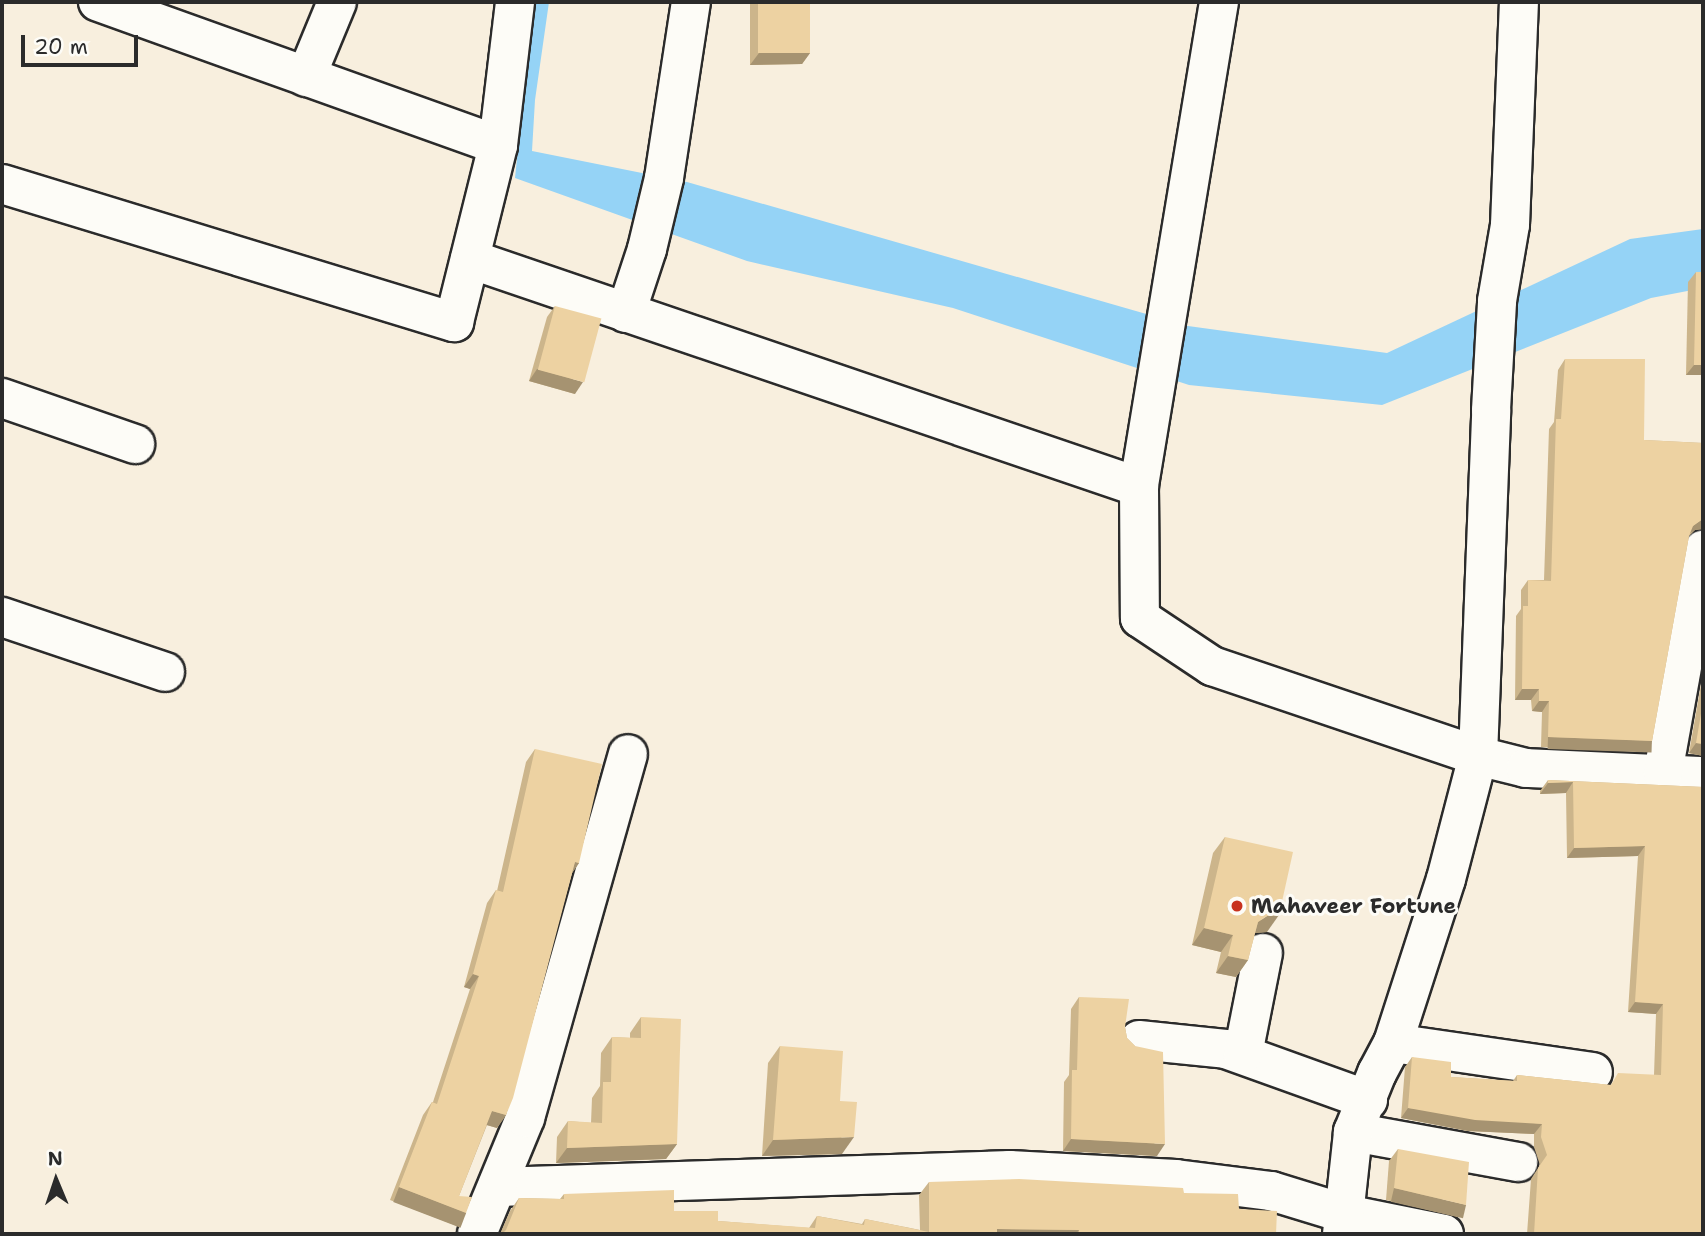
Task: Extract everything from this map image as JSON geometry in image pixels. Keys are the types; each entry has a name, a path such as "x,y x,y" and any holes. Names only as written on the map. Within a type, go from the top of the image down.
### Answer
{"street":[{"path":"306,76 337,2"},
{"path":"2,184 454,322 498,145 515,2"},
{"path":"626,313 664,178 691,2"},
{"path":"1219,2 1139,487 1140,618 1212,666 1478,756 1526,768 1703,776"},
{"path":"1344,1224 1361,1116 1377,1073 1393,1043 1447,879 1478,756 1497,301 1510,226 1520,2"},
{"path":"119,5 498,145"},
{"path":"470,259 1139,487"},
{"path":"2,398 135,444"},
{"path":"1663,773 1703,550"},
{"path":"2,617 165,672"},
{"path":"477,1234 525,1118 628,754"},
{"path":"1243,1054 1263,953"},
{"path":"1139,1040 1226,1049 1243,1054 1361,1116 1518,1161"},
{"path":"1393,1043 1593,1072"},
{"path":"497,1187 1010,1170 1176,1179 1271,1191 1344,1224 1444,1234"}],"water":[{"path":"533,2 549,2 535,100 532,151 687,182 1188,326 1387,353 1630,239 1703,229 1703,288 1651,298 1382,405 1189,385 953,308 747,261 515,178"}],"building":[{"path":"758,2 810,2 810,53 758,53"},
{"path":"1696,272 1703,272 1703,365 1694,365"},
{"path":"555,306 601,318 584,382 538,370"},
{"path":"1565,359 1645,359 1644,440 1703,443 1703,519 1693,526 1689,536 1652,741 1548,737 1549,701 1539,701 1539,689 1522,689 1523,606 1528,606 1528,580 1551,581 1556,419 1561,419"},
{"path":"1703,702 1703,744 1696,743"},
{"path":"535,749 602,764 579,863 575,862 513,1098 506,1115 492,1111 459,1196 472,1197 466,1213 399,1187 432,1102 437,1104 479,976 473,974 496,890 503,892"},
{"path":"1548,780 1703,787 1703,1234 1534,1234 1538,1168 1547,1155 1541,1137 1542,1124 1475,1120 1408,1108 1412,1057 1451,1062 1451,1077 1517,1081 1517,1075 1611,1085 1618,1073 1661,1075 1663,1004 1635,1002 1645,846 1574,848 1573,782 1548,783"},
{"name":"Mahaveer Fortune","path":"1225,837 1293,852 1279,915 1267,916 1258,922 1248,960 1228,956 1233,935 1204,928"},
{"path":"1079,997 1129,999 1125,1027 1127,1038 1135,1046 1163,1052 1165,1144 1071,1139 1072,1070 1077,1070"},
{"path":"641,1017 681,1019 677,1144 567,1148 568,1121 602,1123 603,1082 611,1082 612,1037 641,1038"},
{"path":"780,1046 843,1051 840,1101 857,1102 854,1137 773,1140"},
{"path":"1398,1149 1469,1162 1466,1205 1394,1188"},
{"path":"1019,1179 1183,1188 1184,1193 1238,1194 1239,1209 1277,1211 1276,1234 1079,1234 1079,1230 997,1229 997,1234 502,1234 519,1198 564,1199 564,1194 674,1190 674,1211 718,1211 718,1221 815,1228 817,1216 864,1225 865,1219 929,1232 929,1182"}],"place":[{"name":"Mahaveer Fortune","path":"1237,906"}]}
